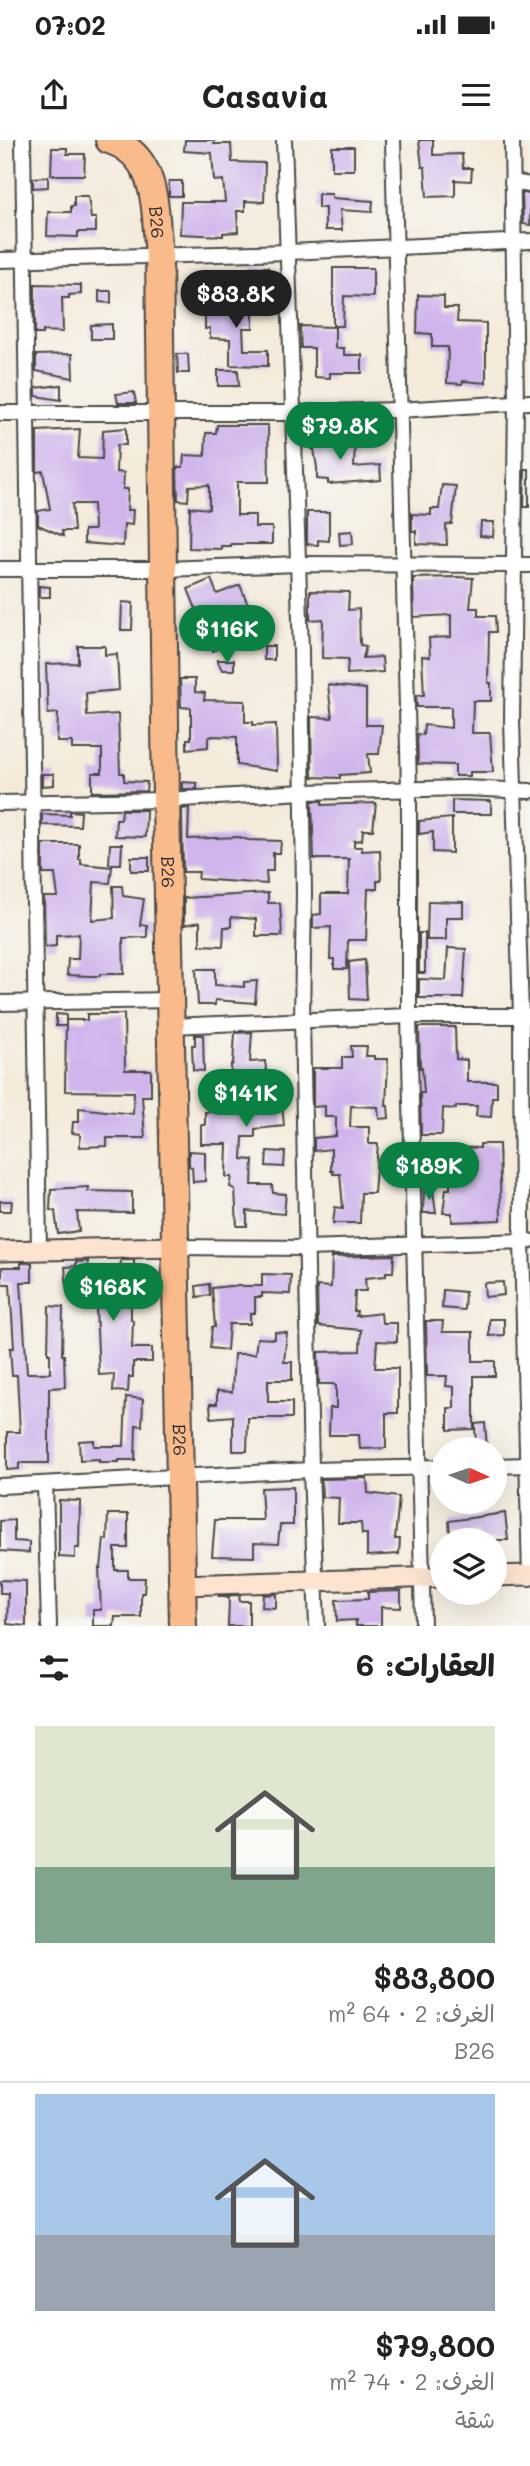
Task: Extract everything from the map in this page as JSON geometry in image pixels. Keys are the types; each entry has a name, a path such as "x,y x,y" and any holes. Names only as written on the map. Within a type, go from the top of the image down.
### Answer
{"highway":[{"name":"B26","path":"109,140 133,151 147,170 152,186 159,255 166,800 183,1626"}],"street":[{"path":"23,140 39,1251"},
{"path":"284,140 304,792 302,1020 310,1470 317,1626"},
{"path":"393,140 409,789 409,1016 420,1468 430,1552"},
{"path":"507,1576 530,1576 526,1016 513,791 513,565 523,402 512,242 512,140"},
{"path":"512,182 530,185"},
{"path":"0,260 289,252 530,241"},
{"path":"0,413 294,413 523,402"},
{"path":"0,569 165,569 298,564 530,565"},
{"path":"0,803 166,800 409,789 530,791"},
{"path":"0,1003 302,1020 526,1016"},
{"path":"0,1251 174,1247 306,1248 526,1241"},
{"path":"508,1466 529,1465"},
{"path":"0,1486 310,1470 430,1468"},
{"path":"45,1484 49,1626"},
{"path":"181,1585 430,1577"},
{"path":"424,1626 430,1593"}],"building":[{"path":"185,140 214,140 214,144 231,144 232,162 265,163 264,202 245,201 245,211 237,211 238,232 223,233 223,236 180,234 181,202 225,202 223,180 214,181 212,153 184,151"},
{"path":"419,140 433,140 433,155 462,154 463,168 472,168 471,181 455,180 455,196 427,197 425,167 422,167"},
{"path":"332,147 354,147 354,170 332,170"},
{"path":"52,148 67,148 67,154 85,154 84,175 51,175"},
{"path":"48,177 48,187 33,188 33,178"},
{"path":"169,181 182,181 182,196 169,196"},
{"path":"522,193 530,194 530,225 523,224"},
{"path":"318,194 332,194 332,198 373,201 372,212 340,210 342,230 325,230 325,208 318,208"},
{"path":"74,196 88,196 91,218 96,218 96,232 78,232 78,237 47,236 48,212 71,212"},
{"path":"252,267 268,267 268,278 252,278"},
{"path":"333,268 373,268 373,297 344,296 343,326 333,326"},
{"path":"35,284 81,285 81,294 62,298 63,332 43,331 43,334 35,334"},
{"path":"99,291 111,291 111,303 99,302"},
{"path":"418,295 444,296 444,308 458,308 457,322 486,323 486,383 447,383 448,347 432,347 432,334 417,333"},
{"path":"220,298 253,298 253,328 243,328 244,350 268,350 268,366 230,365 230,339 210,338 210,328 205,329 205,313 219,313"},
{"path":"112,324 112,339 91,339 91,325"},
{"path":"300,326 335,327 335,348 344,348 344,355 362,355 362,373 330,373 330,378 314,377 314,348 301,348"},
{"path":"72,354 73,378 36,371 36,355"},
{"path":"177,354 188,354 189,373 178,373"},
{"path":"218,370 238,370 239,386 218,386"},
{"path":"61,385 61,400 36,396 36,388"},
{"path":"134,392 136,403 118,403 116,394"},
{"path":"217,425 268,425 269,482 237,482 237,515 255,515 255,527 272,527 272,544 231,544 221,546 221,549 189,548 190,507 209,509 209,485 189,486 188,501 178,500 177,467 183,467 184,455 205,456 206,433 216,433"},
{"path":"126,428 126,445 117,445 116,472 124,473 123,489 128,489 127,510 133,510 132,525 124,524 123,546 84,543 84,530 94,530 93,504 72,504 74,531 62,531 63,536 38,525 38,511 50,509 43,471 37,472 37,431 80,429 78,458 102,459 103,430"},
{"path":"313,431 329,432 329,442 355,443 354,467 380,465 381,480 328,484 328,480 317,479 312,449"},
{"path":"525,469 529,469 529,507 524,507"},
{"path":"442,485 456,486 452,524 446,525 447,545 416,544 416,531 412,531 412,514 431,515 431,509 439,509"},
{"path":"307,512 329,512 329,541 318,540 318,545 307,544"},
{"path":"481,522 494,522 493,537 480,536"},
{"path":"352,531 353,544 340,545 339,532"},
{"path":"413,578 473,578 470,608 478,608 478,616 495,616 496,632 489,632 488,683 491,683 491,701 473,701 472,733 490,733 493,772 470,772 470,776 455,776 455,765 418,764 417,734 423,735 424,725 451,728 451,707 417,707 416,695 424,695 422,656 430,657 429,638 451,637 451,615 414,617"},
{"path":"211,579 217,594 240,585 259,631 213,651 188,589"},
{"path":"39,586 50,587 50,597 39,597"},
{"path":"310,591 349,592 348,610 359,609 360,645 366,646 363,658 382,657 383,672 347,674 348,659 322,658 323,619 310,620"},
{"path":"122,602 133,603 132,630 121,630"},
{"path":"78,646 105,646 105,655 117,654 119,690 86,693 87,716 118,714 120,773 124,773 124,781 147,782 146,791 92,792 92,773 102,773 102,749 72,749 72,742 57,742 58,713 48,714 46,664 78,663"},
{"path":"264,646 274,646 274,660 264,660"},
{"path":"217,660 234,660 234,670 222,670"},
{"path":"180,679 195,679 195,692 205,693 204,700 245,701 245,722 253,722 253,725 276,724 277,771 237,765 237,737 212,736 208,738 208,747 187,749 187,739 191,739 191,708 181,707"},
{"path":"328,685 366,689 366,725 382,725 379,754 368,754 370,773 340,775 340,778 312,777 311,717 332,718"},
{"path":"42,774 54,774 54,785 42,786"},
{"path":"182,782 197,783 197,789 182,789"},
{"path":"452,800 491,801 491,814 452,814"},
{"path":"312,801 322,801 322,805 376,803 373,830 363,830 362,840 354,841 354,847 362,847 362,851 380,850 381,881 377,881 377,889 368,889 366,940 348,940 347,969 334,969 334,959 330,959 331,927 313,928 313,915 321,914 321,894 348,894 349,859 314,859"},
{"path":"189,808 188,839 239,837 248,840 281,841 280,853 273,853 273,871 266,871 267,884 198,879 199,872 183,872 182,809"},
{"path":"122,810 146,810 145,837 115,836 116,819 121,819"},
{"path":"70,811 81,812 80,826 42,825 42,814 70,815"},
{"path":"452,818 452,853 433,852 433,832 419,834 419,821"},
{"path":"43,844 79,844 81,864 112,867 110,883 94,882 92,920 114,918 113,886 122,886 123,896 144,899 140,925 147,925 147,937 123,938 124,974 67,975 68,959 78,959 79,934 56,935 56,946 45,947 44,897 58,897 55,874 43,874"},
{"path":"110,844 122,844 121,864 109,864"},
{"path":"131,857 149,857 149,871 131,871"},
{"path":"268,893 268,903 280,903 282,936 256,936 256,919 231,917 231,927 224,927 223,946 200,945 200,922 184,925 184,898"},
{"path":"428,901 463,902 463,917 446,917 446,940 427,940"},
{"path":"419,933 425,933 425,973 419,973"},
{"path":"448,948 466,949 463,998 419,998 419,979 446,980"},
{"path":"365,960 367,1000 350,999 349,962"},
{"path":"196,969 215,969 215,985 244,987 244,982 257,981 255,1003 215,1000 215,1005 198,1005"},
{"path":"56,1014 66,1015 66,1026 56,1026"},
{"path":"87,1014 124,1014 125,1070 151,1070 151,1096 142,1096 145,1138 107,1138 107,1146 80,1147 80,1134 72,1133 73,1122 79,1122 79,1108 133,1114 134,1092 65,1091 66,1020 87,1020"},
{"path":"419,1027 455,1027 456,1059 467,1060 467,1082 497,1082 497,1097 492,1097 491,1117 476,1116 477,1106 443,1108 442,1135 421,1135 420,1093 424,1093 422,1067 420,1068"},
{"path":"252,1032 250,1062 265,1061 268,1086 275,1085 276,1093 281,1093 284,1126 255,1129 255,1137 243,1137 242,1159 253,1160 252,1185 272,1185 273,1193 286,1194 284,1214 247,1211 247,1226 237,1226 235,1189 230,1187 232,1177 226,1177 227,1144 201,1144 201,1125 205,1125 205,1112 222,1112 222,1097 232,1096 231,1064 235,1033"},
{"path":"195,1035 203,1035 204,1071 193,1070 192,1045 195,1045"},
{"path":"351,1046 367,1046 366,1056 388,1059 386,1106 389,1118 379,1119 378,1107 351,1106 350,1127 369,1127 369,1144 378,1144 374,1193 361,1193 360,1223 333,1223 335,1207 343,1208 340,1174 333,1174 331,1171 331,1149 314,1151 314,1138 336,1136 336,1117 325,1117 325,1106 313,1107 313,1068 342,1068 342,1057 352,1057"},
{"path":"480,1144 499,1144 501,1220 452,1222 452,1213 443,1213 446,1189 450,1189 450,1183 459,1183 459,1163 449,1162 451,1147 480,1148"},
{"path":"189,1151 205,1152 205,1181 193,1182"},
{"path":"267,1151 285,1152 284,1167 266,1166"},
{"path":"88,1187 88,1191 132,1192 132,1213 77,1212 79,1231 58,1234 55,1211 50,1210 51,1189"},
{"path":"424,1190 433,1190 436,1213 423,1213"},
{"path":"0,1201 12,1201 11,1211 0,1211"},
{"path":"394,1255 393,1272 386,1272 386,1276 365,1278 366,1291 355,1291 356,1316 381,1313 382,1323 397,1323 397,1342 377,1341 375,1368 398,1368 398,1413 386,1413 386,1448 360,1449 359,1435 329,1435 330,1408 336,1408 336,1386 319,1384 318,1352 360,1351 361,1330 318,1326 317,1286 331,1287 332,1257"},
{"path":"121,1260 134,1260 129,1306 133,1320 132,1348 152,1348 152,1362 133,1362 133,1377 129,1377 128,1392 113,1391 114,1374 99,1375 96,1307 117,1306 118,1280 89,1281 89,1289 67,1289 65,1267 88,1261 87,1271 120,1270"},
{"path":"21,1263 32,1263 32,1282 21,1282 27,1373 50,1373 49,1306 63,1307 62,1355 65,1387 49,1388 49,1463 19,1463 19,1469 7,1470 7,1432 20,1432 17,1375 12,1375 10,1348 14,1348 10,1284 2,1284 2,1267 21,1267"},
{"path":"262,1274 291,1275 290,1294 262,1293 262,1297 255,1297 255,1313 250,1313 250,1324 229,1324 227,1350 210,1348 212,1327 215,1327 212,1288 262,1286"},
{"path":"503,1282 504,1295 485,1297 484,1283"},
{"path":"209,1284 210,1295 197,1297 196,1286"},
{"path":"443,1290 465,1292 464,1310 442,1308"},
{"path":"489,1319 504,1319 504,1335 489,1336"},
{"path":"426,1321 443,1321 442,1332 473,1332 473,1361 495,1361 495,1376 474,1376 474,1429 448,1430 448,1408 454,1408 454,1387 446,1386 447,1376 427,1376"},
{"path":"275,1332 287,1333 284,1362 292,1362 292,1380 268,1380 268,1402 292,1402 292,1418 248,1418 247,1451 233,1451 233,1416 211,1418 210,1404 217,1404 217,1391 232,1392 234,1354 255,1354 257,1338 275,1339"},
{"path":"126,1397 143,1399 142,1426 136,1425 135,1460 80,1460 79,1441 94,1440 94,1446 124,1446"},
{"path":"485,1423 486,1437 476,1437 475,1424"},
{"path":"367,1478 368,1493 399,1497 395,1539 400,1539 399,1554 367,1556 367,1534 362,1534 361,1523 338,1523 339,1498 322,1497 321,1479"},
{"path":"293,1487 293,1525 280,1525 278,1544 254,1543 254,1557 212,1556 215,1520 263,1520 261,1488"},
{"path":"59,1500 80,1501 79,1548 75,1548 75,1558 59,1557"},
{"path":"108,1514 128,1514 128,1548 115,1548 115,1570 128,1570 128,1578 145,1578 144,1593 141,1593 141,1617 115,1617 114,1626 93,1626 93,1610 101,1610 99,1568 104,1539 107,1540"},
{"path":"505,1514 507,1528 450,1528 449,1521"},
{"path":"14,1520 14,1541 29,1542 29,1553 0,1551 0,1521"},
{"path":"0,1580 26,1581 26,1626 7,1624 8,1593 0,1593"},
{"path":"401,1591 401,1608 381,1607 381,1626 356,1626 356,1620 337,1621 336,1600 368,1599 368,1592"},
{"path":"276,1594 276,1608 262,1607 263,1595"},
{"path":"240,1595 239,1601 249,1601 249,1626 228,1626 229,1598 218,1596"}]}
